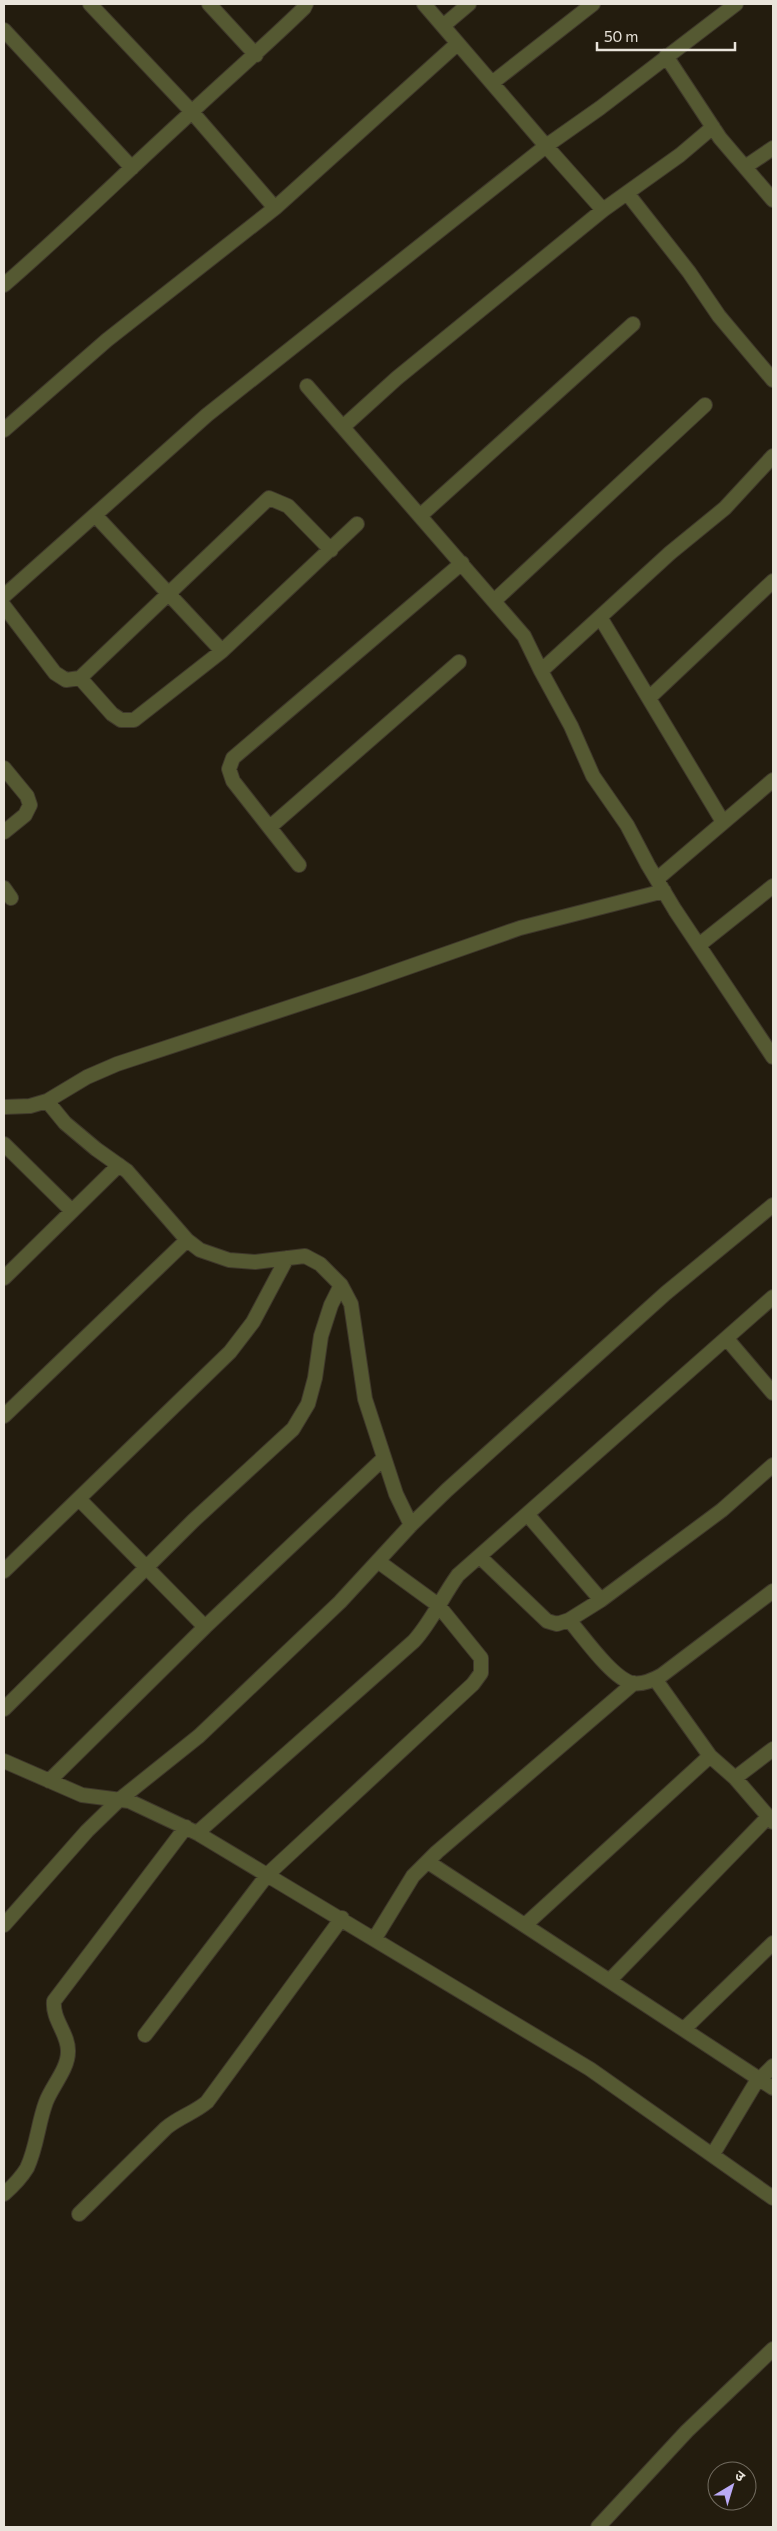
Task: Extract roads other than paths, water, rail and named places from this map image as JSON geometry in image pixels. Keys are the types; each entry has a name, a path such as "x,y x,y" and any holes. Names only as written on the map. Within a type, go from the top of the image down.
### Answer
{"street":[{"path":"90,4 192,112 275,208"},
{"path":"209,4 256,55"},
{"path":"4,285 55,241 192,112 256,55 306,4"},
{"path":"424,4 602,210"},
{"path":"443,26 469,4"},
{"path":"492,83 593,4"},
{"path":"4,596 207,415 546,146 600,108 736,4"},
{"path":"4,30 132,168"},
{"path":"4,430 107,340 275,208 457,44"},
{"path":"666,56 713,127 773,200"},
{"path":"344,426 397,378 602,210 680,155 713,127"},
{"path":"745,167 773,148"},
{"path":"627,193 689,272 719,316 773,380"},
{"path":"421,515 634,324"},
{"path":"306,386 344,426 524,636 571,726 593,776 627,825 660,885 699,945 769,1037 773,1057"},
{"path":"494,601 705,405"},
{"path":"541,671 670,552 724,508 773,456"},
{"path":"4,606 55,673 66,680 80,678 168,592 269,498 288,506 330,550"},
{"path":"95,515 222,651"},
{"path":"80,678 112,714 121,720 134,720 222,651 357,524"},
{"path":"299,865 234,781 229,769 233,758 462,563"},
{"path":"649,698 773,581"},
{"path":"600,617 723,822"},
{"path":"270,828 459,662"},
{"path":"4,768 27,796 30,805 25,815 4,832"},
{"path":"4,1107 30,1106 47,1102 87,1077 117,1064 363,984 520,928 660,885 723,822 773,780"},
{"path":"699,945 773,886"},
{"path":"47,1102 65,1123 127,1171 186,1240 200,1250 229,1260 255,1262 305,1256 320,1264 341,1285 351,1304 365,1399 396,1494 411,1525"},
{"path":"4,1144 72,1211"},
{"path":"4,1278 119,1165"},
{"path":"4,1925 87,1831 119,1800 199,1736 340,1602 379,1562 411,1525 498,1443 666,1293 773,1204"},
{"path":"4,1416 186,1240"},
{"path":"4,1571 230,1352 253,1322 287,1258"},
{"path":"4,1709 148,1566 293,1429 308,1404 315,1378 321,1336 331,1304 341,1285"},
{"path":"4,2194 25,2171 34,2154 36,2135 46,2103 67,2058 67,2043 53,2010 54,2001 192,1830 414,1641 427,1627 438,1605 458,1575 773,1297"},
{"path":"727,1339 773,1393"},
{"path":"49,1780 205,1627 384,1458"},
{"path":"480,1557 547,1620 557,1624 569,1620 601,1600 722,1510 773,1465"},
{"path":"79,1498 148,1566 205,1627"},
{"path":"527,1514 601,1600"},
{"path":"145,2035 268,1874 474,1684 481,1673 481,1658 438,1605 379,1562"},
{"path":"375,1938 413,1876 428,1862 634,1683 654,1679 773,1591"},
{"path":"569,1620 620,1678 634,1683"},
{"path":"610,1980 771,1820 735,1778 710,1756 654,1679"},
{"path":"735,1778 773,1749"},
{"path":"525,1925 710,1756"},
{"path":"7,1766 49,1780 82,1795 129,1802 192,1830 342,1918 497,2015 590,2069 773,2198"},
{"path":"428,1862 773,2088"},
{"path":"79,2214 174,2120 197,2111 207,2102 342,1918"},
{"path":"684,2029 773,1943"},
{"path":"713,2154 755,2084 773,2066"},
{"path":"598,2527 687,2431 773,2349"}]}
